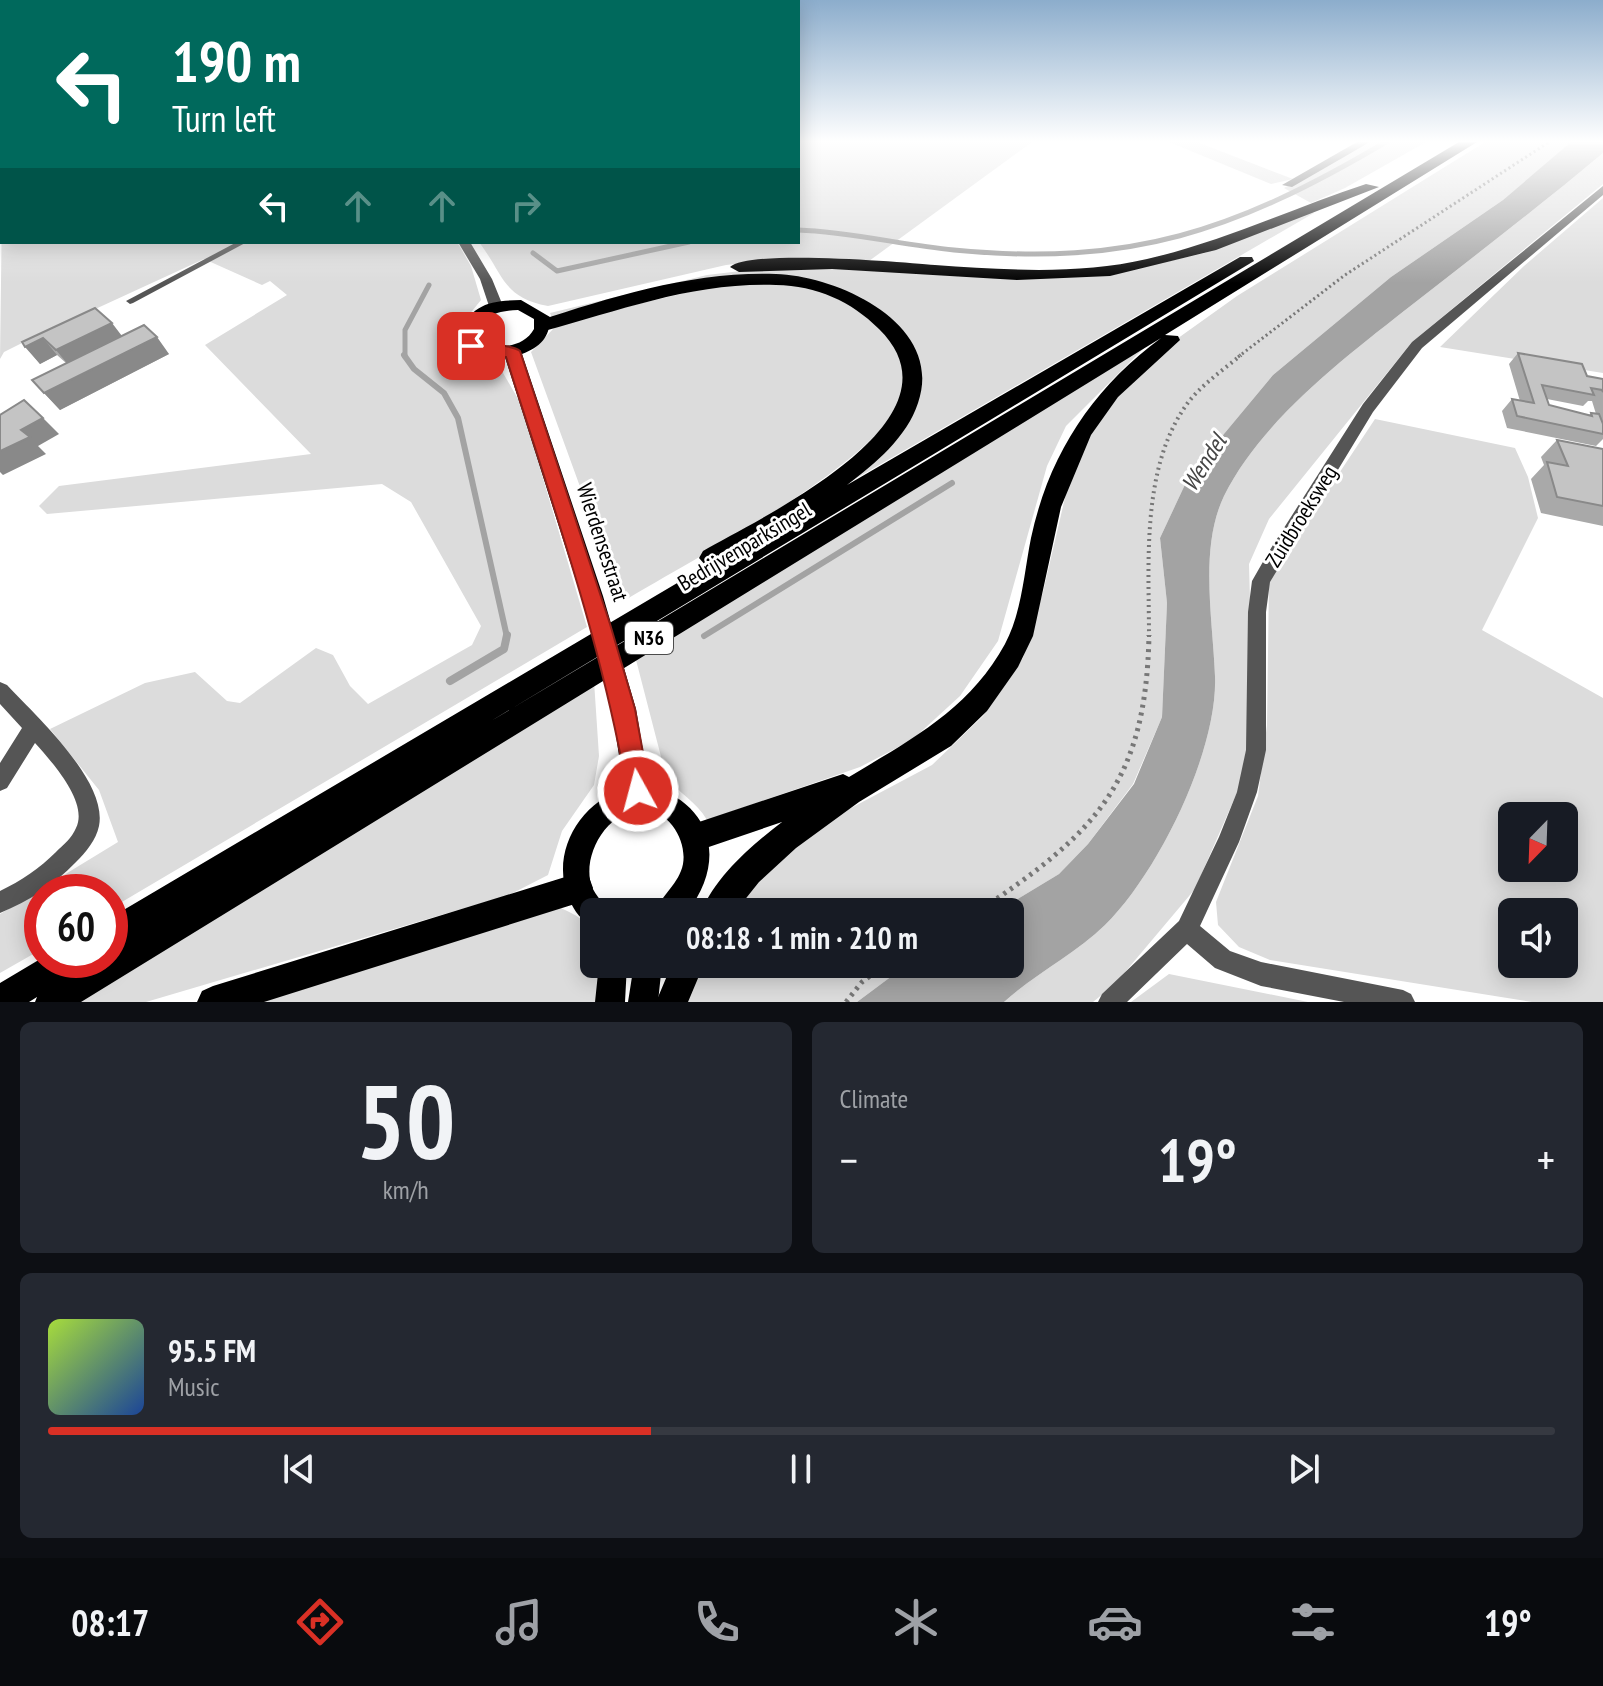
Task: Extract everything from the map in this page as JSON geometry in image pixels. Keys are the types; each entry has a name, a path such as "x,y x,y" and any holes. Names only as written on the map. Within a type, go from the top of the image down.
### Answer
{"highway":[{"name":"N36","path":"541,319 700,274 766,264 843,262 1019,275 1111,271 1200,252 1321,203 1366,189"},
{"name":"Bedrijvenparksingel","path":"128,925 684,591 1368,189"},
{"name":"Bedrijvenparksingel","path":"51,1002 1393,189"},
{"name":"N36","path":"697,836 871,779 921,752 976,706 1014,651 1034,590 1049,510 1063,469 1103,397 1141,360 1203,318 1250,276"},
{"name":"N36","path":"482,714 695,568 827,486 880,445 903,415 911,394 912,373 906,349 889,324 853,298 822,286 784,280 721,281 541,319"},
{"path":"727,898 762,855 871,779"},
{"path":"213,1002 580,902"},
{"path":"0,1001 39,978"},
{"path":"672,1002 682,978"}],"main road":[{"path":"521,305 541,319 536,339 512,351 481,351 466,337 473,319 496,306 521,305"},
{"name":"Wierdensestraat","path":"512,351 592,596 624,709 638,799"},
{"path":"586,898 577,858 588,830 619,804 638,799 657,800 674,807 688,820 697,836 699,856 696,876 684,898"},
{"path":"610,1002 612,978"},
{"path":"643,1002 646,978"}],"street":[{"name":"Zuidbroeksweg","path":"1110,1002 1187,929 1228,842 1247,792 1256,750 1257,612 1261,581 1368,408 1417,345 1603,189"},
{"path":"465,244 486,279 496,306"},
{"path":"0,691 66,765 84,794 89,821 79,844 60,864 0,902"},
{"path":"0,781 33,729"},
{"path":"1187,929 1223,960 1261,974 1403,1002"}],"lane":[{"path":"130,301 239,244"}],"path":[{"path":"996,898 1066,848 1116,783 1138,737 1146,673 1153,494 1165,442 1183,408 1294,309 1478,189"},
{"path":"846,1002 867,978"}],"shaded area":[{"path":"800,189 968,189 869,261 770,260 726,265 548,306 521,297 506,283 480,244 800,244"},
{"path":"1285,189 1343,189 1311,203"},
{"path":"1410,189 1516,189 1391,277 1273,375 1189,476 1160,538 1167,603 1162,717 1133,784 1088,844 1059,874 1019,898 737,898 821,824 932,765 983,716 1023,658 1043,592 1071,472 1088,432 1112,400 1160,351 1237,296"},
{"path":"1559,189 1597,189 1412,342 1269,519 1249,564 1253,710 1239,788 1195,889 1115,984 1093,1002 1004,1002 1105,925 1145,875 1181,809 1207,739 1213,706 1215,676 1209,584 1212,538 1224,496 1240,468 1283,415 1334,367"},
{"path":"1603,198 1603,373 1440,347 1524,266"},
{"path":"1311,211 1314,213 812,504 915,405 892,320 862,298 826,284 764,275 552,318 550,313 707,275 801,264 940,274 1130,270 1205,253"},
{"path":"2,244 458,244 471,266 481,300 460,326 457,338 464,349 499,366 521,404 587,627 128,898 128,874 66,874 118,842 99,790 50,729 145,683 195,672 227,701 240,703 316,648 333,655 350,686 368,704 472,645 481,626 411,502 382,484 47,514 39,506 59,486 311,454 205,345 287,295 270,281 262,285 204,259 4,352 0,359"},
{"path":"752,282 807,288 841,299 857,308 894,345 903,368 903,394 889,420 861,449 823,479 733,537 622,602 531,352 555,327 579,318 706,288"},
{"path":"1147,345 1066,426 1047,466 998,641 960,696 912,740 860,767 707,820 666,776 635,656"},
{"path":"1375,419 1515,448 1528,477 1538,518 1482,630 1603,698 1603,1002 1532,1002 1270,960 1239,947 1218,925 1216,902 1258,796 1267,725 1269,579"},
{"path":"594,681 599,756 594,785 562,831 548,875 509,895 146,1002 77,1002 116,978 128,978 128,970"},
{"path":"24,899 24,959 0,973 0,914"},
{"path":"549,903 580,918 580,978 605,978 604,1002 242,1002"},
{"path":"1169,974 1308,1002 1131,1002"},
{"path":"695,978 889,978 857,1002 686,1002"}],"water":[{"name":"Wendel","path":"1516,189 1559,189 1334,367 1283,415 1240,468 1216,516 1212,538 1209,584 1215,676 1207,739 1181,809 1164,843 1125,902 1093,936 1004,1002 857,1002 889,978 1024,978 1024,898 1019,898 1059,874 1088,844 1134,784 1162,717 1167,603 1160,538 1189,476 1273,375 1391,277"}],"building":[{"path":"95,308 112,323 56,350 43,338 25,347 22,342"},
{"path":"144,325 157,337 44,393 32,380"},
{"path":"1518,353 1582,364 1587,376 1603,379 1603,392 1591,388 1594,395 1542,385 1549,405 1592,416 1591,413 1599,414 1603,434 1517,416 1512,399 1534,403"},
{"path":"24,400 43,418 21,430 30,437 0,451 0,415"},
{"path":"1557,440 1603,449 1603,506 1557,497 1547,462 1568,466"}],"waterway":[{"path":"800,230 954,250 1017,254 1075,253 1129,247 1180,236 1230,220 1300,189"},
{"path":"533,253 557,271 680,244"},
{"path":"405,356 405,330 429,285"},
{"path":"405,356 414,369 444,393 458,418 507,636"},
{"path":"704,636 952,483"},
{"path":"450,681 504,649 507,636"}],"route":[{"path":"471,346 488,353 512,351 592,596 624,709 638,791"}]}
